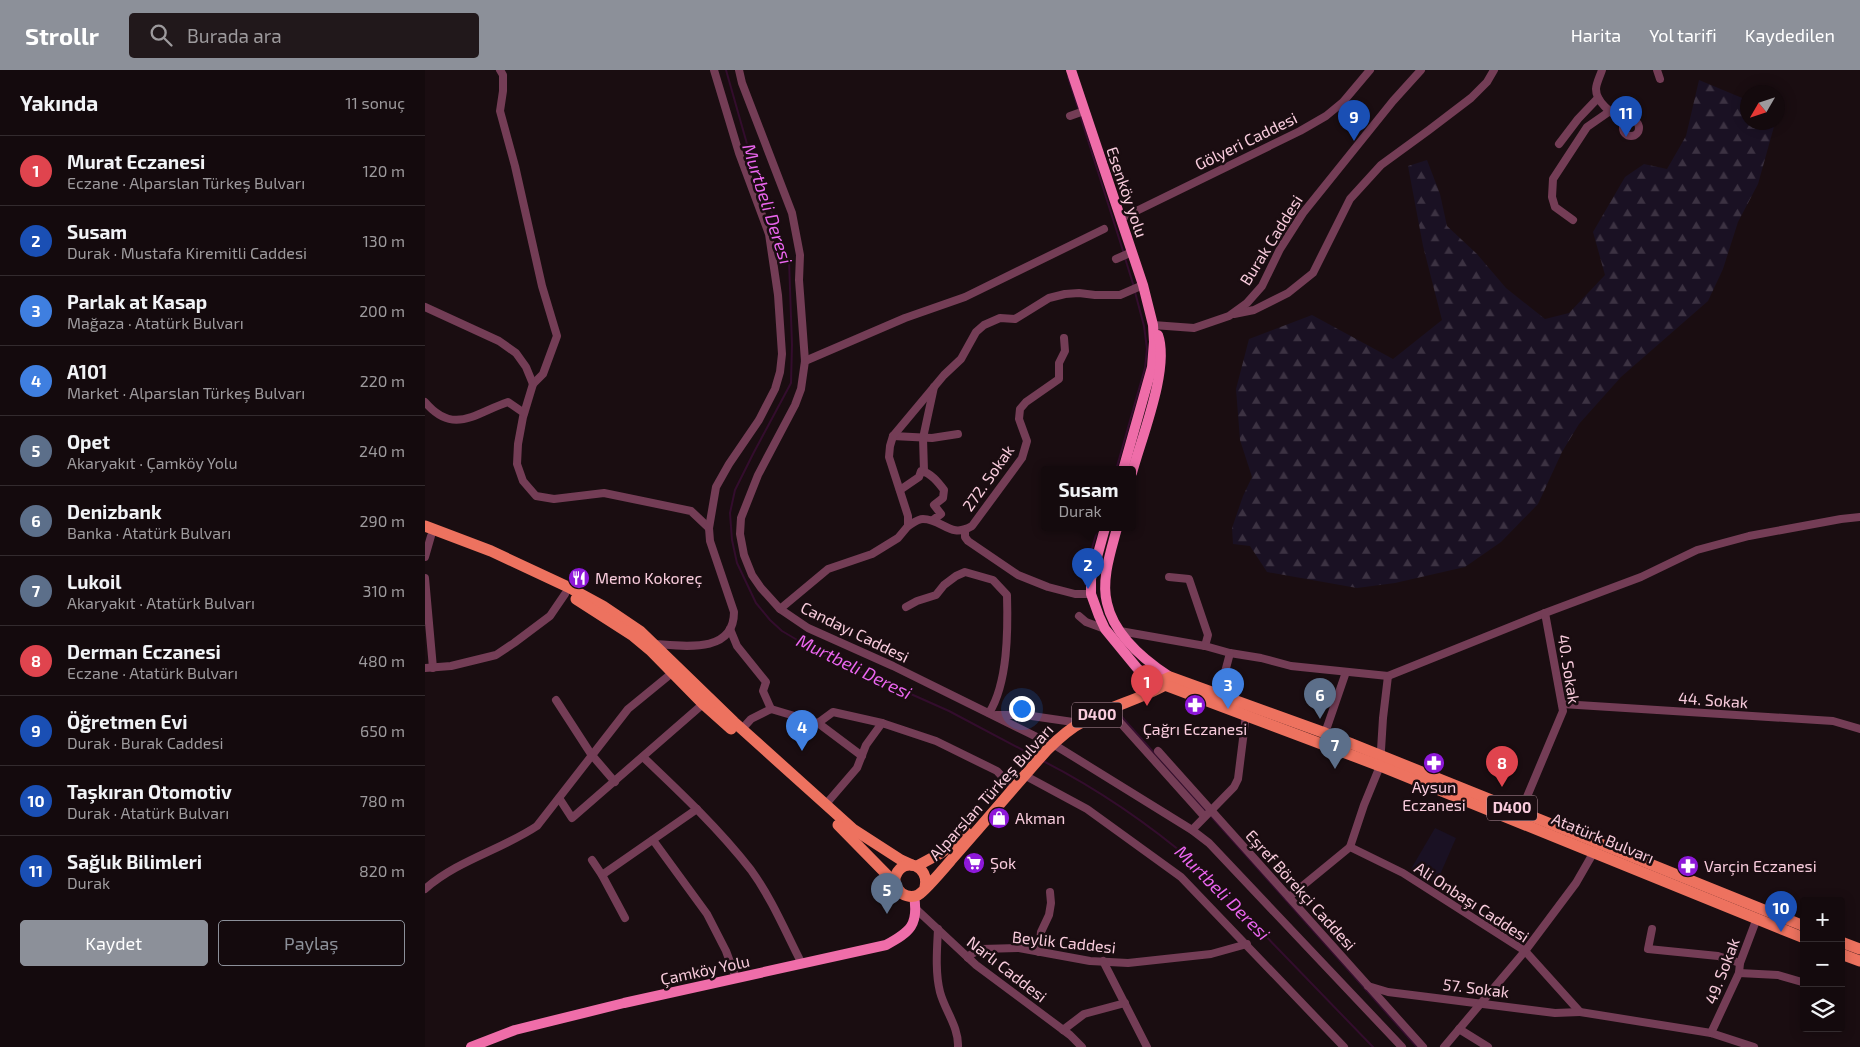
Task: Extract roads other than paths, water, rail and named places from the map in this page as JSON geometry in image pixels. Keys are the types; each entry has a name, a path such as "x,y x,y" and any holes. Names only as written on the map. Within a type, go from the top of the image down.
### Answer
{"main road":[{"name":"Alparslan Türkeş Bulvarı","path":"425,526 491,551 568,587 603,606 640,631 742,729 853,829 901,860 915,865 941,853 963,837 1009,784 1021,774"},
{"path":"428,535 514,568 565,594 632,636 650,650 703,704 847,834 895,884 900,892 914,896"},
{"name":"Alparslan Türkeş Bulvarı","path":"1047,746 1083,721 1109,710 1162,681"},
{"name":"Alparslan Türkeş Bulvarı","path":"925,887 941,872 1021,774 1073,722 1094,710 1162,681"},
{"name":"Atatürk Bulvarı","path":"1162,681 1219,695 1325,733 1380,761 1800,924"},
{"name":"Atatürk Bulvarı","path":"1162,681 1246,714 1521,811 1597,847 1800,936"},
{"name":"D400","path":"895,884 899,870 907,865 915,865"},
{"path":"915,865 921,869 926,877 925,887"},
{"name":"D400","path":"914,896 919,894 925,887"},
{"path":"1845,944 1860,950"},
{"path":"1845,955 1860,961"}],"street":[{"path":"500,70 503,75 500,111 515,166 542,286 557,336 543,374 533,384 524,413 518,444 517,464 523,481 536,496 554,499 604,493 628,496 691,510 709,528"},
{"path":"655,644 693,646 710,644 723,638 734,623 734,612 710,540 709,528 716,487 759,420 775,389 780,372 782,354 778,295 769,234 739,153 713,70"},
{"path":"739,70 742,83 792,214 800,255 799,280 805,361 801,389 758,475 741,518 740,534 744,555 751,575 780,609"},
{"name":"Esenköy yolu","path":"1071,70 1078,113 1120,218 1124,256 1153,325"},
{"name":"Gölyeri Caddesi","path":"1120,218 1300,131 1326,116 1343,102 1370,70"},
{"name":"Burak Caddesi","path":"1153,325 1194,328 1229,316 1247,303 1262,286 1280,249 1303,213 1393,101 1421,70"},
{"path":"1229,316 1254,310 1288,293 1313,273 1350,198 1381,165 1471,98 1487,82 1494,70"},
{"path":"1602,70 1596,88 1598,98 1610,111 1625,122"},
{"path":"1657,70 1660,80"},
{"path":"1559,144 1578,119 1598,98"},
{"path":"1573,220 1555,207 1552,197 1553,179 1587,127 1610,111"},
{"path":"805,361 905,318 965,297 1103,229"},
{"path":"923,471 935,479 944,490 943,498 934,505 941,514 933,520 921,519 908,526 908,516 889,457 893,436 952,366 961,359 977,332 984,325 1000,318 1015,319 1049,298 1065,294 1079,292 1120,296 1137,287"},
{"path":"425,307 499,341 516,353 526,367 533,384"},
{"path":"1124,466 1152,367 1153,325"},
{"path":"1134,466 1154,398 1159,370 1161,351 1159,337 1153,325"},
{"name":"272. Sokak","path":"933,520 957,532 972,526 1022,458 1027,440 1019,419 1020,410 1026,402 1059,379 1059,363 1065,351 1064,338"},
{"path":"900,490 919,477 921,471 923,471 923,438 934,387"},
{"path":"425,402 434,413 444,418 459,420 474,417 508,402 524,413"},
{"path":"893,436 932,438 958,434"},
{"path":"1120,631 1205,646 1291,666 1388,676 1641,576 1697,550 1749,536 1860,517"},
{"name":"Candayı Caddesi","path":"908,526 898,538 872,554 828,569 780,609 795,620 824,636 893,666 989,713 1192,830 1209,843 1402,1047"},
{"path":"965,530 965,537 968,541 1018,575 1048,587 1075,594 1091,594"},
{"path":"1104,531 1091,579 1091,594 1105,629 1137,668 1147,677 1162,681"},
{"path":"1116,531 1106,574 1106,602 1120,631 1162,681"},
{"path":"425,557 428,535"},
{"path":"906,607 936,595 950,581 965,572 993,580 1007,595 1007,633 1001,689 997,701 989,713 1000,716 1025,715 1073,722"},
{"path":"1169,577 1189,579 1208,635 1205,646"},
{"path":"425,578 429,668 451,666 496,655 549,616 565,594"},
{"name":"40. Sokak","path":"1521,811 1563,711 1545,613"},
{"path":"1079,616 1087,622 1105,629"},
{"path":"730,629 737,646 766,682 763,691 771,709"},
{"path":"1219,695 1230,653"},
{"path":"1325,733 1346,672"},
{"path":"425,888 454,868 521,837 537,826 627,709 672,673"},
{"path":"1289,897 1351,847 1380,761 1388,676"},
{"path":"556,700 591,754 615,782"},
{"path":"559,798 572,818 703,704"},
{"name":"44. Sokak","path":"1562,704 1833,721 1860,729"},
{"path":"742,729 751,719 771,709 818,723 862,756"},
{"name":"Eşref Börekçi Caddesi","path":"1109,710 1289,897 1423,1047"},
{"path":"818,723 833,712 882,723 936,741 997,771 1009,784"},
{"path":"1192,830 1234,787 1238,779 1246,714"},
{"path":"826,804 857,768 866,745 882,723"},
{"name":"Eşref Börekçi Caddesi","path":"1158,751 1207,813"},
{"path":"643,757 697,808 751,870 766,894 802,964"},
{"path":"1021,774 1087,809 1181,877 1344,1047"},
{"path":"602,875 697,808"},
{"path":"653,840 707,914 726,951 735,978"},
{"name":"Ali Onbaşı Caddesi","path":"1351,847 1403,873 1525,952 1581,1012"},
{"path":"1444,1047 1525,952 1577,883 1597,847"},
{"path":"592,860 625,918"},
{"path":"1039,952 1041,932 1049,915 1050,892"},
{"name":"Çamköy Yolu","path":"471,1047 515,1030 625,1003 886,945 910,930 915,919 914,896"},
{"name":"Narlı Caddesi","path":"916,909 987,974 1063,1030 1082,1047"},
{"name":"49. Sokak","path":"1711,1034 1739,973 1740,963 1757,918"},
{"path":"938,929 937,961 940,992 959,1037 959,1047"},
{"path":"1652,929 1648,949 1718,956 1740,963"},
{"name":"Beylik Caddesi","path":"968,958 969,955 981,949 1019,948 1073,958 1128,963 1211,954 1247,944"},
{"path":"1103,961 1147,1047"},
{"path":"1739,973 1778,975 1800,981"},
{"name":"57. Sokak","path":"1368,986 1388,992 1482,1002 1555,1013 1581,1012"},
{"path":"1063,1030 1084,1014 1125,1003"},
{"path":"1581,1012 1711,1034 1754,1047"},
{"path":"1459,1029 1488,1047"}],"waterway":[{"name":"Murtbeli Deresi","path":"726,70 749,151 789,260 792,345 791,383 735,490 730,513 732,540 737,563 756,603 782,631 821,654 949,711 1034,756"},
{"path":"1068,77 1079,111"},
{"path":"1080,115 1124,254"},
{"path":"1125,258 1134,287"},
{"path":"1117,466 1145,368 1147,349 1144,326 1135,292"},
{"path":"1085,584 1087,565 1097,531"},
{"path":"1121,716 1206,811"},
{"name":"Murtbeli Deresi","path":"1043,761 1084,783 1123,808 1197,865 1373,1047"},
{"path":"1209,814 1417,1047"}],"place":[{"name":"Sağlık Bilimleri","path":"1626,137"},
{"name":"Öğretmen Evi","path":"1354,141"},
{"name":"Memo Kokoreç","path":"579,578"},
{"name":"Susam","path":"1088,589"},
{"name":"Çağrı Eczanesi","path":"1195,705"},
{"name":"Murat Eczanesi","path":"1147,706"},
{"name":"Parlak at Kasap","path":"1228,709"},
{"name":"Denizbank","path":"1320,719"},
{"name":"A101","path":"802,751"},
{"name":"Aysun Eczanesi","path":"1434,763"},
{"name":"Lukoil","path":"1335,769"},
{"name":"Derman Eczanesi","path":"1502,787"},
{"name":"Akman","path":"999,818"},
{"name":"Şok","path":"974,863"},
{"name":"Varçin Eczanesi","path":"1688,866"},
{"name":"Opet","path":"887,914"},
{"name":"Taşkıran Otomotiv","path":"1781,932"}]}
